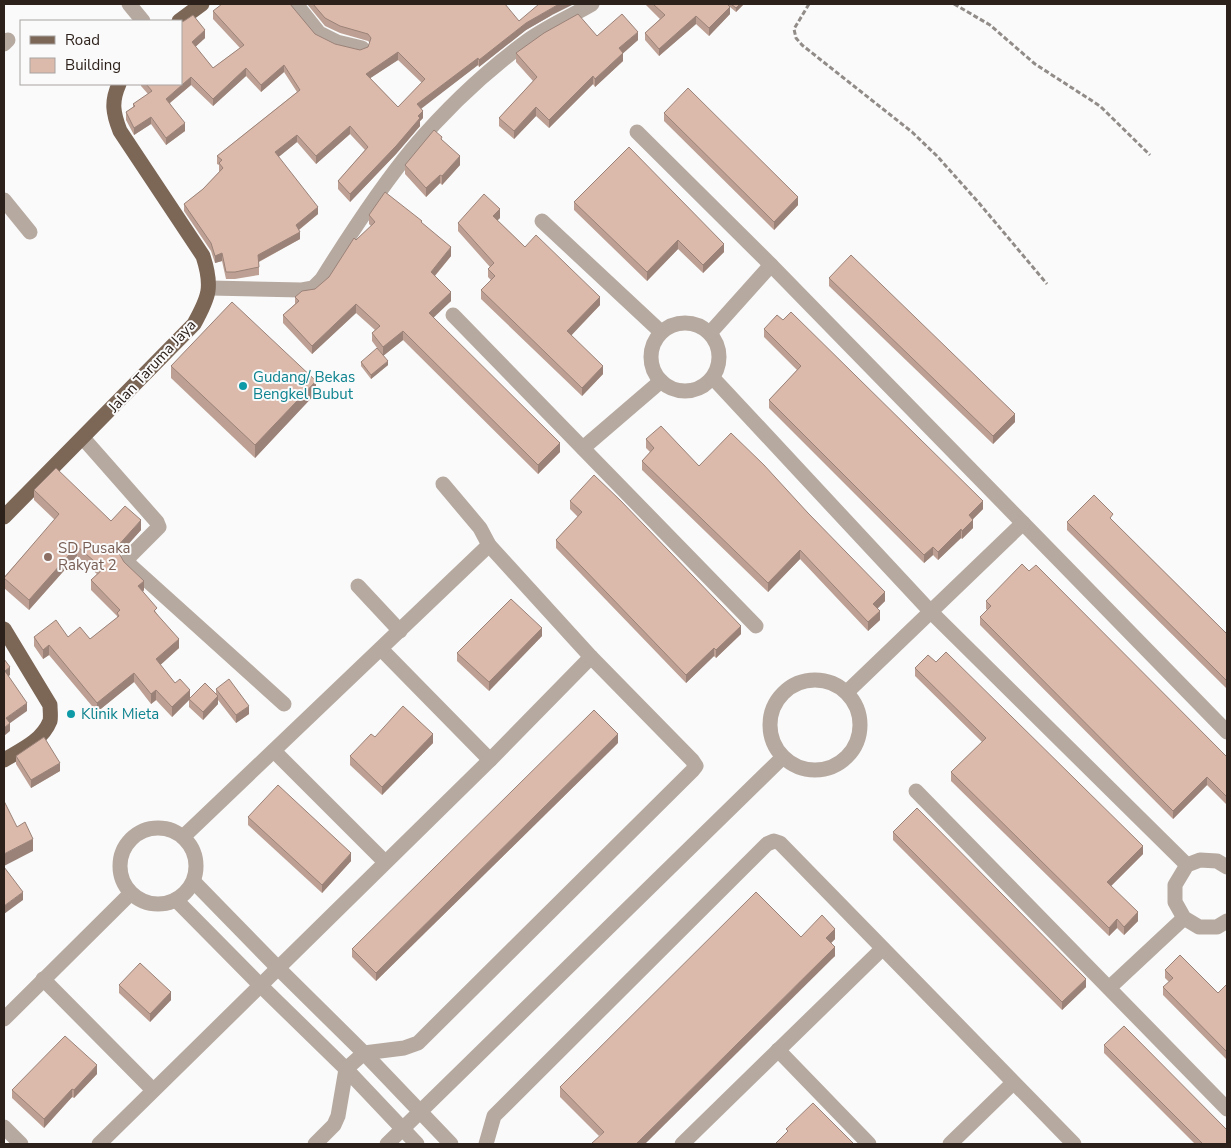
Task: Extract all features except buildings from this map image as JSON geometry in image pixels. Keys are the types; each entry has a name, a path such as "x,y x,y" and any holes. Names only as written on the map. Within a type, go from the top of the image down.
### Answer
{"main road":[{"path":"179,20 202,4"},
{"path":"119,85 114,103 114,116 120,131 203,256 210,288"},
{"name":"Jalan Taruma Jaya","path":"4,517 194,324 204,306 210,288"},
{"path":"4,629 50,705 50,720 38,738 28,747 4,760"}],"street":[{"path":"129,4 142,20"},
{"path":"296,4 319,33 337,42 362,48"},
{"path":"210,288 302,290 313,288 322,279 365,211 413,148 456,102 525,42 592,4"},
{"path":"636,132 771,265 1227,732"},
{"path":"4,200 30,232"},
{"path":"542,222 661,332"},
{"path":"710,333 771,265"},
{"path":"453,316 756,626"},
{"path":"677,323 694,324 710,333 718,347 719,363 713,378 697,389 678,390 661,381 652,365 652,347 661,332 677,323"},
{"path":"713,378 930,611 1187,865"},
{"path":"583,448 661,381"},
{"path":"82,438 157,522 159,527 131,555 128,559 130,564 284,704"},
{"path":"315,1144 334,1125 338,1116 346,1069 364,1053 404,1048 418,1043 696,766 591,657 489,545 480,528 443,484"},
{"path":"848,692 930,611 1023,524"},
{"path":"183,837 489,545"},
{"path":"358,586 400,631"},
{"path":"381,649 490,760"},
{"path":"99,1144 490,760 591,657"},
{"path":"819,680 827,680 848,692 860,713 860,736 848,757 828,769 804,769 783,757 771,737 771,713 782,692 803,681 819,680"},
{"path":"274,751 385,862"},
{"path":"387,1144 783,757"},
{"path":"916,791 1227,1109"},
{"path":"151,828 168,829 183,837 193,850 197,866 194,882 177,901 161,905 144,903 130,894 121,880 119,863 124,846 136,834 151,828"},
{"path":"486,1144 489,1128 494,1116 767,844 774,841 780,843 1074,1144"},
{"path":"1227,867 1217,861 1200,860 1187,865 1175,884 1175,902 1184,918 1199,927 1217,927 1227,921"},
{"path":"194,882 364,1053 451,1144"},
{"path":"4,1019 130,894"},
{"path":"177,901 346,1069 417,1144"},
{"path":"1109,988 1184,918"},
{"path":"682,1144 882,949"},
{"path":"43,979 153,1090"},
{"path":"778,1050 870,1144"},
{"path":"950,1144 1013,1083"},
{"path":"4,1127 21,1144"}],"path":[{"path":"809,4 794,29 796,38 802,45 912,132 937,156 979,202 1047,284"},
{"path":"954,4 990,25 1034,64 1100,106 1150,155"}],"place":[{"name":"Gudang/ Bekas Bengkel Bubut","path":"243,386"},
{"name":"SD Pusaka Rakyat 2","path":"48,557"},
{"name":"Klinik Mieta","path":"71,714"}]}
